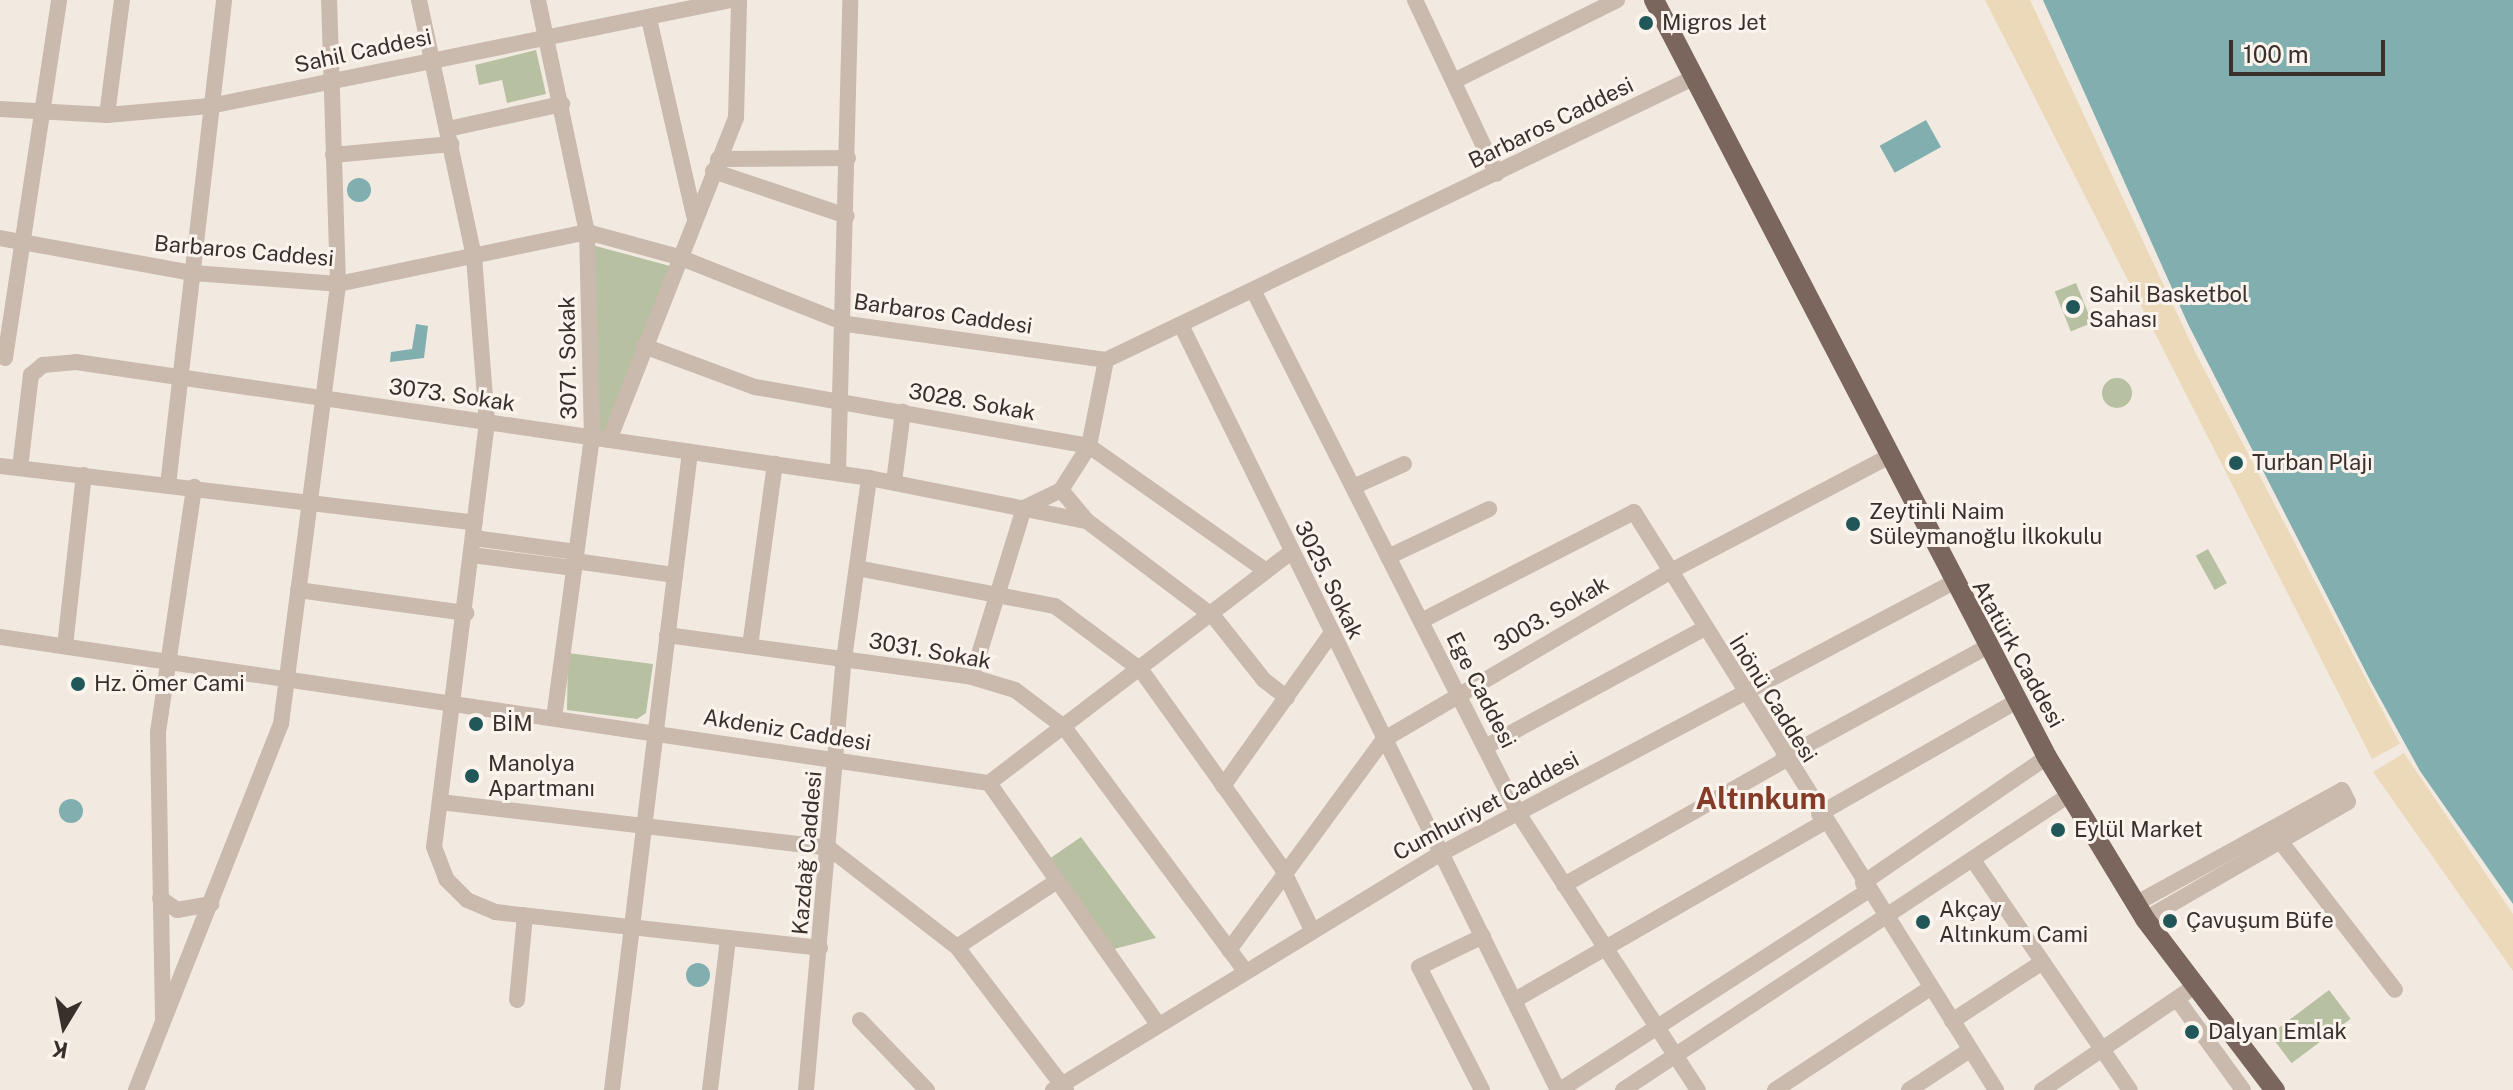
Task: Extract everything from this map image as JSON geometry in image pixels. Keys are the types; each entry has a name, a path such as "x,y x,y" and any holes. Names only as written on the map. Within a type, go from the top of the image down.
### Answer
{"main road":[{"name":"Atatürk Caddesi","path":"1654,0 1952,583 2047,757 2140,911 2275,1090"}],"street":[{"path":"5,358 59,0"},
{"path":"107,115 122,0"},
{"path":"168,485 224,0"},
{"path":"136,1090 163,1029 281,724 320,398 338,284 329,81 329,0"},
{"path":"419,0 474,257 487,422 457,704 434,847 446,879 467,900 525,915 820,948"},
{"name":"3071. Sokak","path":"538,0 549,38 587,232 600,439 575,561 554,717"},
{"name":"Sahil Caddesi","path":"0,109 107,115 210,106 731,0"},
{"path":"600,439 644,346 694,215 736,118 739,0"},
{"path":"838,473 845,402 847,324 850,0"},
{"path":"1415,0 1497,174"},
{"path":"1454,81 1617,0"},
{"path":"649,19 694,215"},
{"name":"Barbaros Caddesi","path":"0,238 193,273 338,284 587,232 679,257 847,324 1106,360 1254,292 1695,77"},
{"path":"333,155 449,136 562,104"},
{"path":"716,165 848,158"},
{"path":"716,165 847,216"},
{"name":"Ege Caddesi","path":"1254,292 1518,813 1698,1090"},
{"name":"3025. Sokak","path":"1181,325 1383,740 1559,1090"},
{"name":"3028. Sokak","path":"644,346 755,387 1089,446 1262,568"},
{"path":"972,677 1024,508 1061,490 1089,446 1106,360"},
{"name":"3073. Sokak","path":"20,468 31,375 43,365 76,362 838,473 1087,521"},
{"path":"894,482 903,412"},
{"path":"612,1090 690,452"},
{"name":"3003. Sokak","path":"1229,950 1282,868 1383,740 1457,693 1669,572 1888,457"},
{"path":"750,646 775,464"},
{"path":"1353,487 1404,464"},
{"path":"0,466 308,501 575,561 675,575"},
{"path":"65,646 84,475"},
{"name":"Kazdağ Caddesi","path":"806,1090 844,659 869,478"},
{"path":"163,1029 158,732 194,487"},
{"path":"1061,490 1087,521 1214,617 1264,680 1287,698"},
{"path":"1388,557 1489,509"},
{"name":"İnönü Caddesi","path":"1421,621 1634,512 1743,694 1996,1090"},
{"path":"1157,1023 989,783 1214,617 1262,568 1291,552"},
{"path":"857,568 996,591 1055,606 1141,670 1282,868 1311,928"},
{"name":"Cumhuriyet Caddesi","path":"1060,1088 1244,969 1442,853 1952,583"},
{"path":"298,590 466,613"},
{"path":"1485,747 1703,629"},
{"path":"1223,786 1331,634"},
{"name":"3031. Sokak","path":"667,635 972,677 1015,690 1064,727 1244,969"},
{"name":"Akdeniz Caddesi","path":"0,637 655,731 989,783"},
{"path":"1564,885 1987,647"},
{"path":"1515,1000 2017,701"},
{"path":"1559,1090 1866,887 2047,757"},
{"path":"1623,1090 1886,919 2069,795"},
{"path":"2345,796 2280,841 2140,911 2345,796"},
{"path":"440,802 829,848 957,947 1060,1088"},
{"path":"2280,841 2395,990"},
{"path":"1973,860 2099,1051 2130,1090"},
{"path":"957,947 1057,881"},
{"path":"160,898 177,910 211,904"},
{"path":"517,1000 525,915"},
{"path":"1482,1090 1419,967 1483,936"},
{"path":"710,1090 728,938"},
{"path":"1952,1021 2041,963"},
{"path":"2042,1090 2195,986"},
{"path":"1775,1090 1930,988"},
{"path":"2177,999 2243,1090"},
{"path":"860,1020 927,1090"},
{"path":"1909,1090 1970,1050"}],"green space":[{"path":"536,50 546,94 507,103 502,80 479,85 475,65"},
{"path":"592,245 670,266 610,434 599,431"},
{"name":"Sahil Basketbol Sahası","path":"2076,283 2092,323 2071,331 2055,292"},
{"path":"2117,378 2128,382 2132,393 2128,404 2117,408 2106,404 2102,393 2106,382"},
{"path":"2208,549 2227,583 2215,590 2196,556"},
{"path":"568,653 653,664 646,713 637,719 567,710"},
{"path":"1081,837 1156,938 1114,949 1049,859"},
{"path":"2329,990 2351,1019 2292,1063 2270,1035"}],"sand":[{"name":"Turban Plajı","path":"1985,0 2030,0 2196,354 2400,744 2372,759"},
{"path":"2404,753 2513,914 2513,971 2373,772"}],"water":[{"path":"2043,0 2513,0 2513,904 2420,771 2371,682 2188,324"},
{"path":"1926,120 1941,147 1895,173 1880,146"},
{"path":"359,178 370,185 371,190 364,201 359,202 348,195 347,190 354,179"},
{"path":"416,324 428,326 424,358 390,362 391,352 412,349"},
{"path":"71,799 82,806 83,811 76,822 71,823 60,816 59,811 66,800"},
{"path":"698,963 706,967 710,975 706,983 698,987 690,983 686,975 690,967"}],"place":[{"name":"Migros Jet","path":"1646,23"},
{"name":"Sahil Basketbol Sahası","path":"2073,307"},
{"name":"Turban Plajı","path":"2236,463"},
{"name":"Zeytinli Naim Süleymanoğlu İlkokulu","path":"1853,524"},
{"name":"Hz. Ömer Cami","path":"78,684"},
{"name":"BİM","path":"476,724"},
{"name":"Manolya Apartmanı","path":"472,776"},
{"name":"Eylül Market","path":"2058,830"},
{"name":"Çavuşum Büfe","path":"2170,921"},
{"name":"Akçay Altınkum Cami","path":"1923,922"},
{"name":"Dalyan Emlak","path":"2192,1032"}],"district":[{"name":"Altınkum","path":"1761,798"}]}
